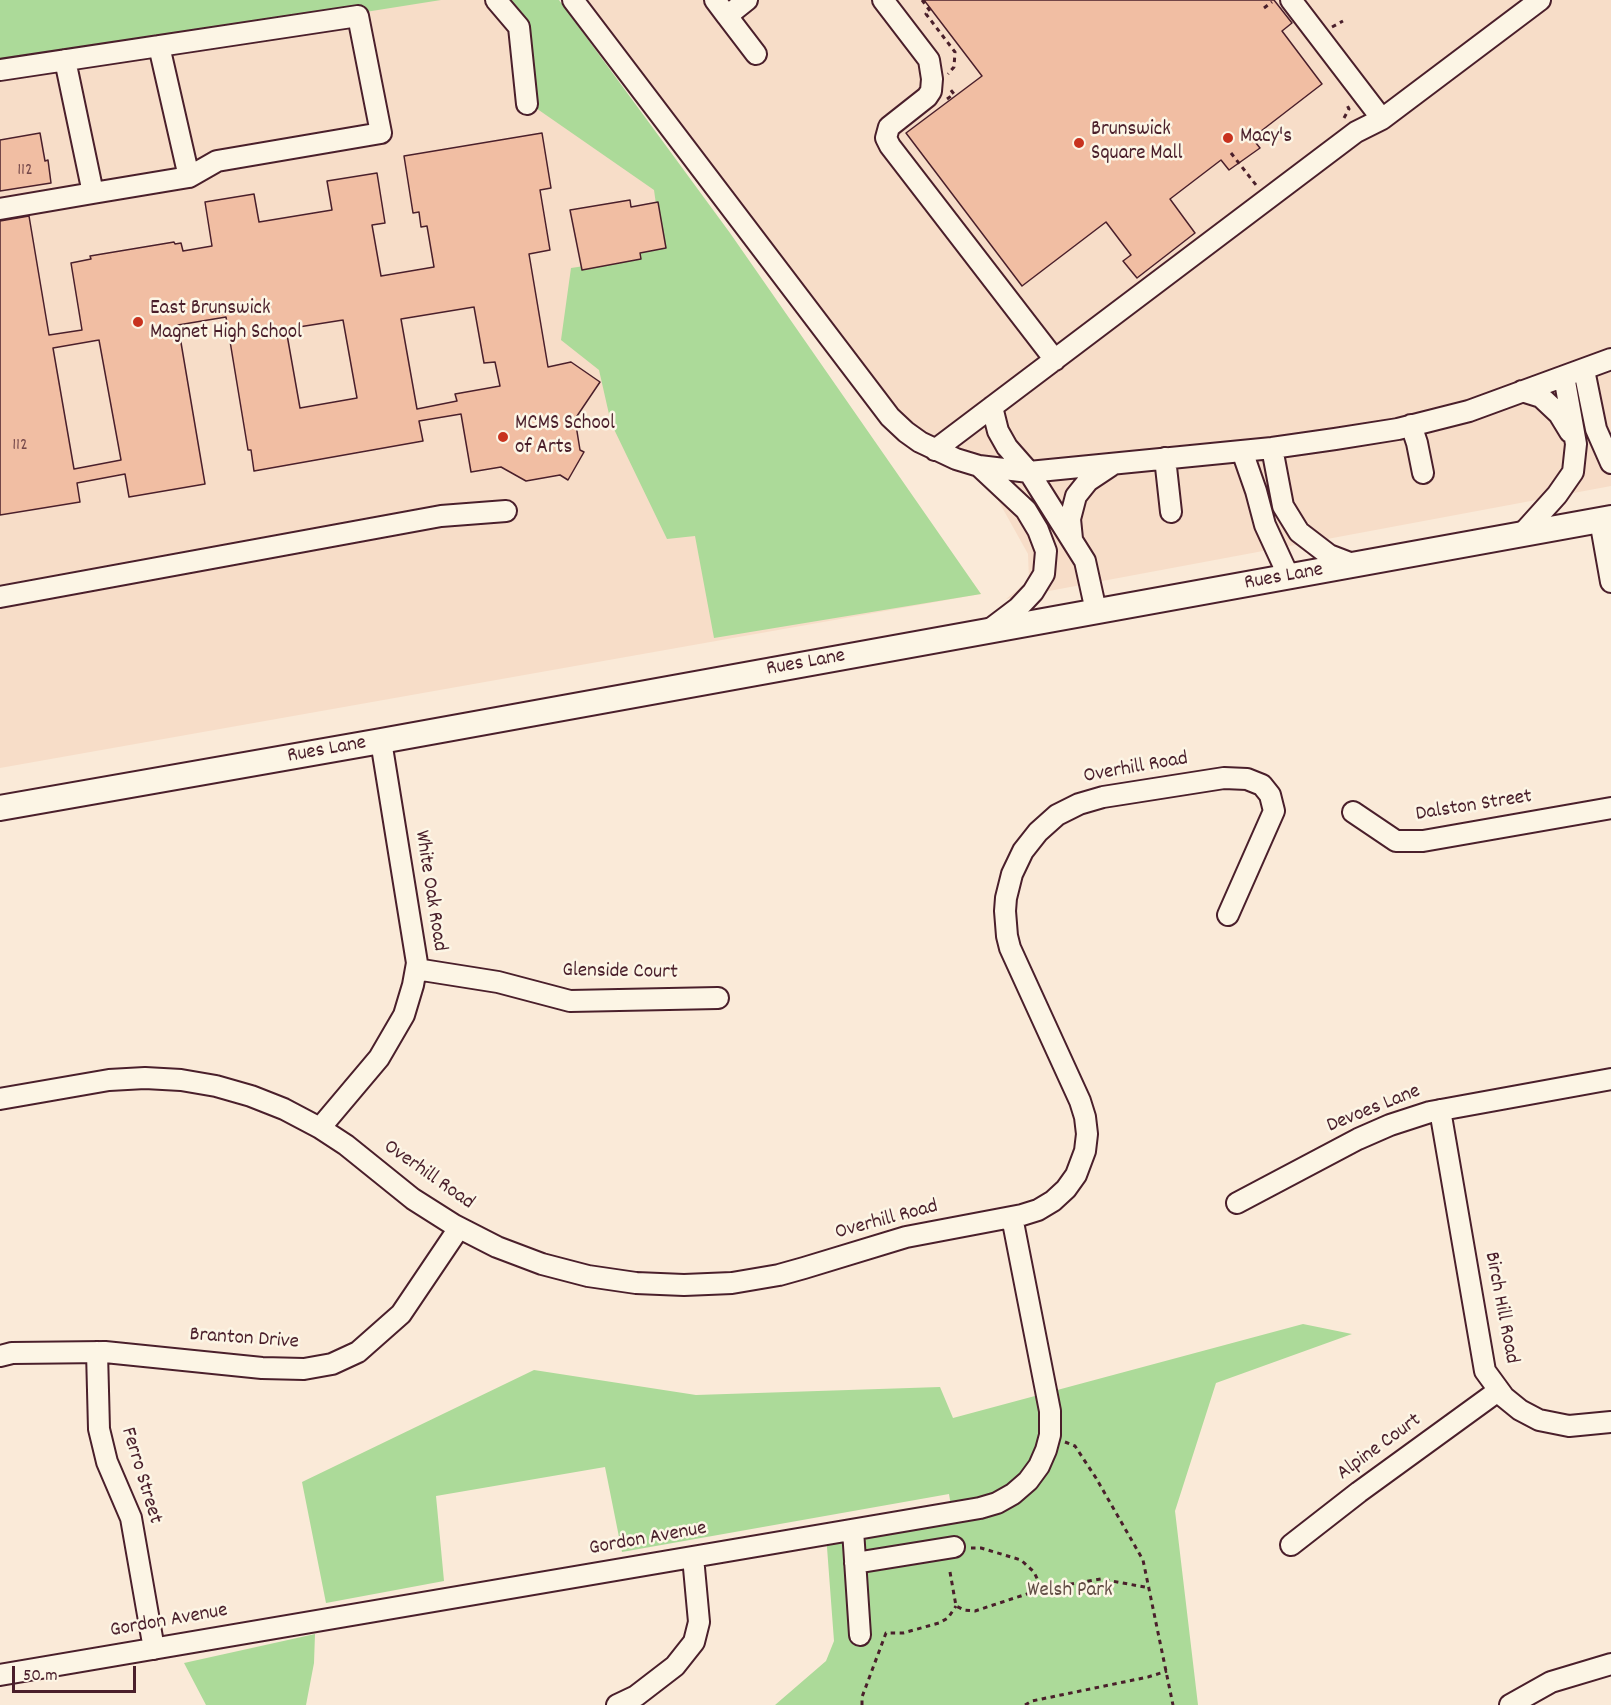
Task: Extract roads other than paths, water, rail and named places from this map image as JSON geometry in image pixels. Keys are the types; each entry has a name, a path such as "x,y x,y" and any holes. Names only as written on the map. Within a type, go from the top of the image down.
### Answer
{"main road":[{"name":"Rues Lane","path":"0,808 1605,519"}],"street":[{"path":"496,0 519,27 527,104"},
{"path":"573,0 890,417 906,432 935,450 979,466 1029,472 1272,448 1335,439 1411,426 1469,411 1611,359"},
{"path":"747,0 721,8 756,54"},
{"path":"883,0 929,60 932,79 931,91 927,97 890,126 886,138 1055,360"},
{"path":"935,450 1356,132 1382,119 1540,0"},
{"path":"1277,3 1382,119"},
{"path":"0,70 358,16 381,133 217,161 189,177 0,209"},
{"path":"159,46 189,177"},
{"path":"65,60 93,193"},
{"path":"1584,370 1596,429 1611,463"},
{"path":"1521,535 1557,495 1573,472 1576,444 1564,376"},
{"path":"1522,391 1541,397 1559,414 1576,444"},
{"path":"992,407 998,431 1007,447 1029,472 1085,561 1096,611"},
{"path":"1411,426 1423,473"},
{"path":"1272,448 1283,506 1299,532 1329,555 1355,565"},
{"path":"1242,451 1265,525 1289,577"},
{"path":"1164,458 1172,512"},
{"path":"1072,541 1070,519 1076,496 1088,481 1114,463"},
{"path":"979,466 1026,510 1038,530 1046,551 1044,574 1033,592 1018,608 987,631"},
{"path":"0,597 441,516 506,511"},
{"path":"1605,519 1611,582"},
{"name":"White Oak Road","path":"320,1128 379,1058 404,1015 417,963 381,741"},
{"name":"Overhill Road","path":"0,1099 109,1080 145,1078 181,1080 216,1086 284,1109 320,1128 346,1145 413,1199 459,1228 496,1247 542,1264 588,1276 636,1283 684,1285 732,1282 779,1275 906,1237 1038,1210 1053,1201 1066,1189 1080,1168 1087,1134 1085,1117 1080,1101 1010,948 1005,911 1012,874 1023,851 1038,832 1062,812 1103,797 1224,778 1247,779 1263,785 1270,795 1274,811 1228,915"},
{"name":"Dalston Street","path":"1353,812 1396,841 1423,842 1611,808"},
{"name":"Glenside Court","path":"416,969 498,982 570,1001 718,998"},
{"name":"Devoes Lane","path":"1237,1203 1358,1139 1390,1125 1430,1112 1611,1079"},
{"name":"Birch Hill Road","path":"1440,1110 1485,1371 1498,1391 1520,1410 1539,1420 1569,1426 1611,1422"},
{"name":"Gordon Avenue","path":"0,1675 853,1530 997,1503 1013,1494 1028,1481 1039,1466 1050,1435 1050,1412 1012,1216"},
{"name":"Branton Drive","path":"0,1356 12,1353 97,1352 262,1368 304,1369 332,1364 358,1352 400,1314 459,1228"},
{"name":"Ferro Street","path":"97,1352 99,1429 107,1462 131,1518 154,1649"},
{"name":"Alpine Court","path":"1291,1545 1359,1492 1498,1391"},
{"path":"853,1530 860,1635"},
{"path":"855,1563 954,1547"},
{"path":"617,1705 636,1696 675,1666 694,1642 699,1622 693,1557"},
{"path":"1510,1705 1551,1683 1611,1664"}],"place":[{"name":"Macy's","path":"1228,138"},
{"name":"Brunswick Square Mall","path":"1079,143"},
{"name":"East Brunswick Magnet High School","path":"138,322"},
{"name":"MCMS School of Arts","path":"503,437"}],"park label":[{"name":"Welsh Park","path":"1070,1592"}]}
